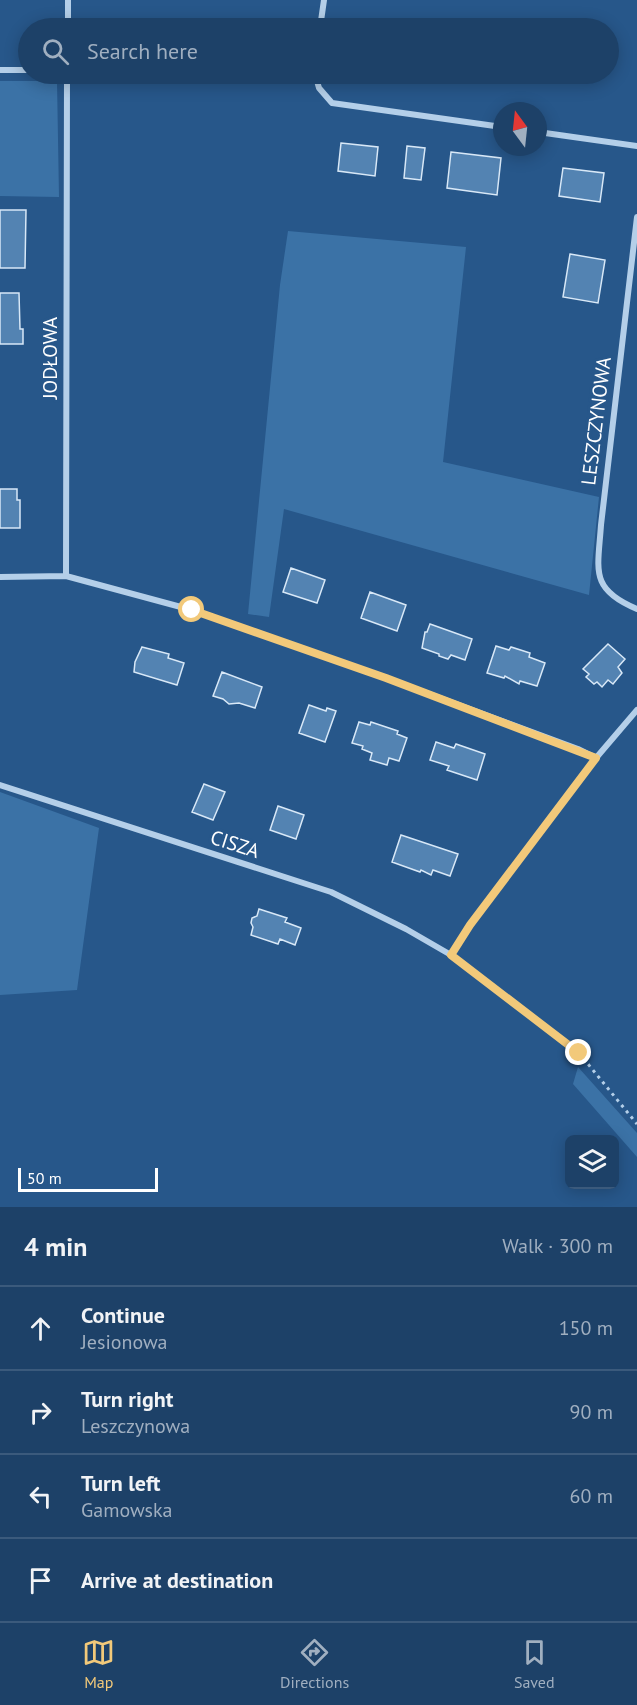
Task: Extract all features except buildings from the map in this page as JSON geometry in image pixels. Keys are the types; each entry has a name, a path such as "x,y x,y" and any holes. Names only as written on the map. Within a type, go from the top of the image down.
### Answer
{"street":[{"path":"68,0 68,18"},
{"path":"321,18 324,0"},
{"path":"0,70 18,70"},
{"name":"JODŁOWA","path":"66,576 67,84"},
{"path":"318,84 332,103 493,126"},
{"path":"547,133 637,146"},
{"name":"LESZCZYNOWA","path":"637,217 601,525 598,572 605,589 617,601 637,609"},
{"path":"0,577 66,576 192,610 386,678 596,758"},
{"path":"451,955 470,925 596,758 637,710"},
{"name":"CISZA","path":"0,785 331,892 406,929 451,955"}],"path":[{"path":"451,955 579,1053 637,1124"}],"shaded area":[{"path":"0,81 18,81 18,84 57,84 59,197 0,196"},
{"path":"288,231 466,247 443,462 599,497 589,595 284,509 269,617 248,614 280,285"},
{"path":"0,792 99,828 77,990 0,995"},
{"path":"578,1067 637,1133 637,1157 619,1135 573,1084"}],"route":[{"path":"192,610 386,678 596,758 470,925 451,955 579,1053"}]}
